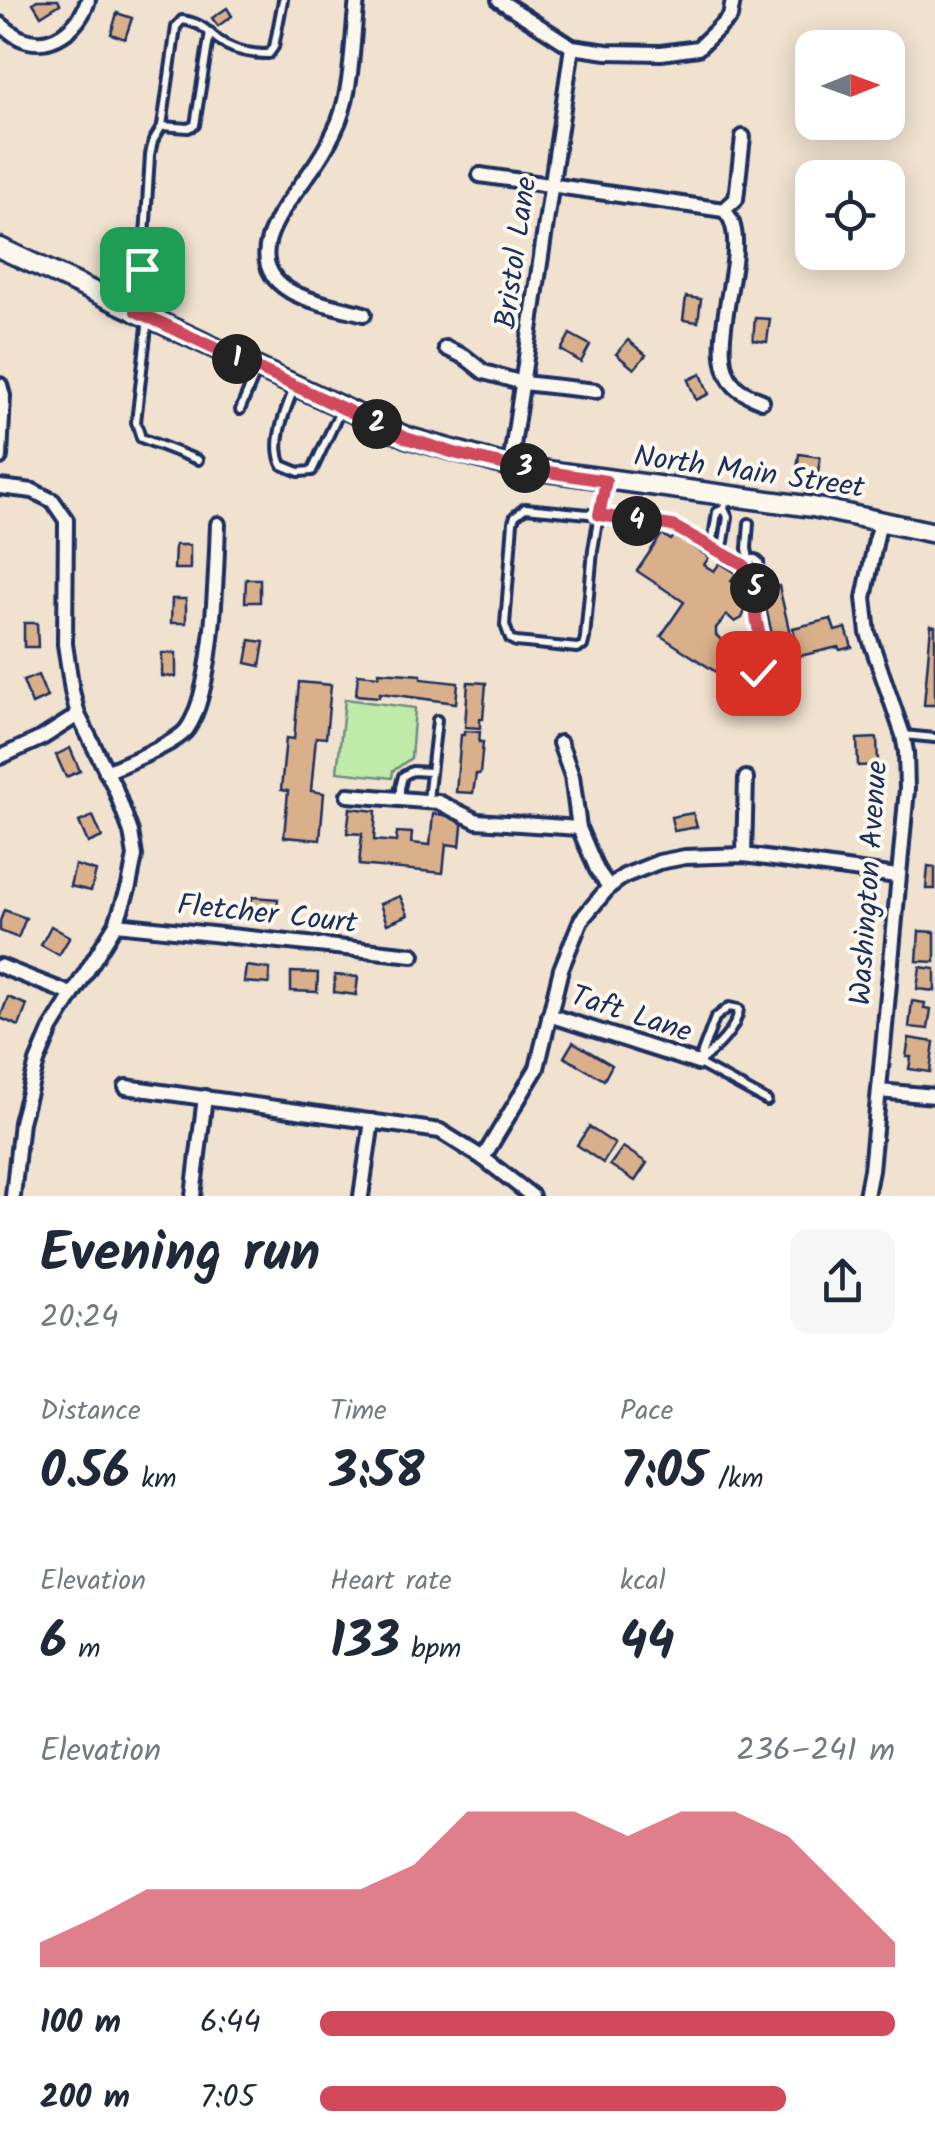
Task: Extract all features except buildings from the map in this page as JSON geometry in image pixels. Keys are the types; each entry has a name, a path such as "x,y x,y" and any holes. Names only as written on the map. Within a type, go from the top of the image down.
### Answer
{"main road":[{"name":"North Main Street","path":"0,248 406,438 458,454 725,502 813,508 935,533"}],"street":[{"path":"0,24 20,39 54,39 77,26 88,0"},
{"path":"357,0 348,88 339,120 320,159 274,223 266,258 274,279 293,293 364,314"},
{"path":"499,0 572,47 662,53 698,48 730,18 733,0"},
{"name":"Bristol Lane","path":"510,466 572,47"},
{"path":"724,210 736,199 743,137"},
{"path":"480,175 724,210 734,225 722,350 725,372 736,388 762,401"},
{"path":"446,348 466,357 484,372 523,383 596,391"},
{"path":"0,384 0,456"},
{"path":"0,487 33,490 53,501 66,520 66,644 78,715 131,832 135,856 116,924 71,994 37,1062 21,1122 13,1196"},
{"name":"Washington Avenue","path":"866,1196 906,789 903,735 868,633 864,598 880,520"},
{"path":"106,772 186,731 197,709 215,600 218,524"},
{"path":"0,757 42,738 78,715"},
{"path":"560,742 572,776 579,828 608,887"},
{"path":"744,856 746,778"},
{"path":"348,796 438,802 477,821 579,828"},
{"path":"483,1158 537,1068 561,969 581,920 608,887 624,876 685,857 744,856 897,876"},
{"name":"Fletcher Court","path":"116,924 413,955"},
{"path":"0,966 71,994"},
{"name":"Taft Lane","path":"549,1015 698,1063"},
{"path":"126,1087 440,1131 532,1196"},
{"path":"879,1091 935,1096"},
{"path":"193,1196 205,1097"},
{"path":"361,1196 372,1121"}],"lane":[{"path":"198,460 141,438 136,422 150,155 162,126 176,27 182,20 198,22 240,50 269,54 274,47 283,0"},
{"path":"162,126 195,125 210,32"},
{"path":"240,410 257,368"},
{"path":"295,386 276,452 282,464 299,472 312,471 342,408"},
{"path":"606,481 599,515 582,646 561,647 510,639 505,625 515,516 524,508 599,515 673,526 746,562 759,562 754,614 770,670 758,673 744,684"},
{"path":"717,547 713,538 717,512 725,502"},
{"path":"749,523 746,574 759,573"},
{"path":"428,801 437,720"},
{"path":"903,735 935,738"},
{"path":"400,799 403,776 432,772"},
{"path":"729,1008 739,1009 738,1022 720,1045 698,1063 715,1018 729,1008"},
{"path":"698,1063 767,1101"}],"green space":[{"path":"345,699 415,708 411,758 393,771 392,778 337,772"}],"route":[{"path":"142,269 136,311 406,438 510,466 606,481 599,515 673,526 744,565 746,574 759,573 754,614 770,670 758,673"}]}
